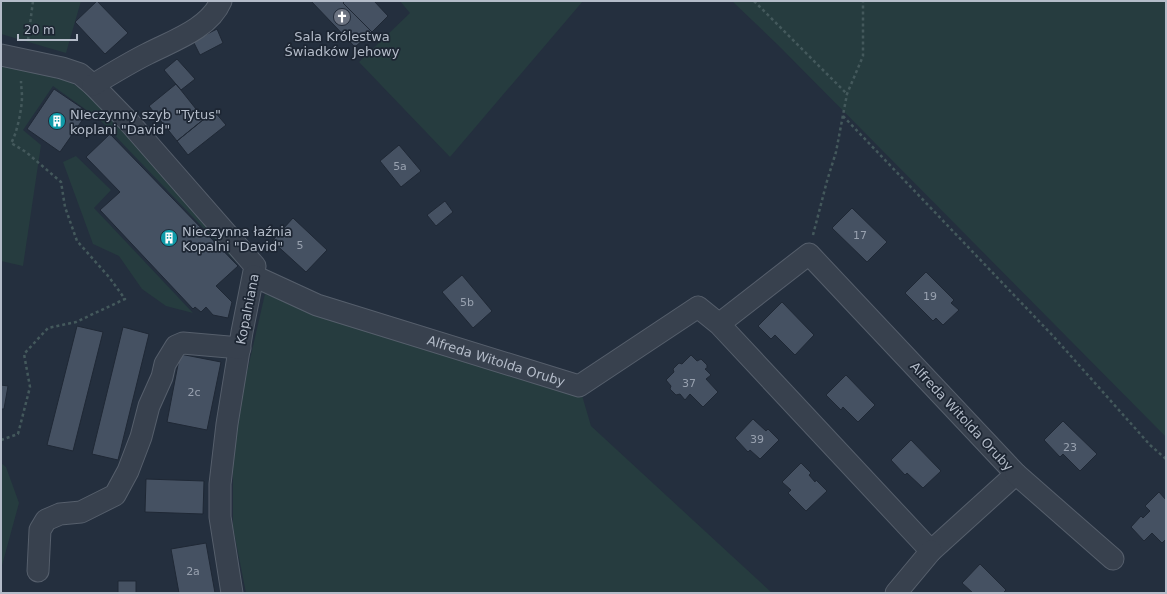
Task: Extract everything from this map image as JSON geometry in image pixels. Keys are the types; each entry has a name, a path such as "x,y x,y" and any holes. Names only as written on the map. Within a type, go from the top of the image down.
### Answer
{"street":[{"path":"93,85 146,54 190,32 208,20 218,8 221,1"},
{"name":"Kopalniana","path":"1,55 62,68 80,74 93,85 129,122 255,266 226,424 220,484 220,517 232,593"},
{"path":"719,324 808,254"},
{"name":"Alfreda Witolda Oruby","path":"254,276 317,305 579,386 698,307 719,324 931,551 1016,474 808,254"},
{"path":"38,571 40,530 46,520 60,514 81,512 115,495 128,471 141,437 149,406 162,378 165,364 176,346 184,343 240,348"},
{"path":"1016,474 1112,559"},
{"path":"896,593 931,551"}],"path":[{"path":"27,44 33,1"},
{"path":"754,1 847,94"},
{"path":"808,254 836,152 847,94 863,56 863,1"},
{"path":"1,440 18,434 30,387 24,354 48,328 76,322 124,299 109,277 77,241 65,207 61,182 26,152 11,143 15,137 22,96 20,87"},
{"path":"843,116 1054,337 1150,445 1166,460"}],"green space":[{"path":"1,1 81,1 66,53 1,34"},
{"path":"400,1 583,1 450,157 359,62 410,13"},
{"path":"732,1 1166,1 1166,437 778,45"},
{"path":"1,60 43,72 57,79 58,75 83,90 115,117 236,254 238,264 99,119 53,86 23,130 41,145 23,266 1,261"},
{"path":"76,156 111,190 94,208 193,313 166,306 142,289 119,256 93,244 63,162"},
{"path":"265,294 304,309 581,392 591,426 772,593 246,593 233,527 233,433"},
{"path":"1,463 6,467 19,503 1,569"}],"building":[{"path":"97,1 128,33 105,54 75,22"},
{"name":"Sala Królestwa Świadków Jehowy","path":"311,1 345,1 343,3 372,32 355,47"},
{"path":"345,1 374,1 388,16 372,32 343,3"},
{"path":"217,29 223,43 200,55 193,41"},
{"path":"177,59 195,79 181,90 164,70"},
{"path":"176,84 204,119 177,141 149,106"},
{"name":"NIeczynny szyb \"Tytus\" koplani \"David\"","path":"54,89 88,112 60,152 27,129"},
{"path":"214,111 226,125 188,155 177,141"},
{"name":"Nieczynna łaźnia Kopalni \"David\"","path":"110,134 238,266 216,286 232,302 228,318 213,315 206,307 201,312 195,307 193,309 100,210 120,192 86,157"},
{"path":"399,145 421,171 401,187 380,161"},
{"path":"445,201 453,212 436,226 427,215"},
{"path":"852,208 887,242 867,262 832,228"},
{"path":"293,218 327,250 306,272 272,241"},
{"path":"926,272 954,300 951,303 959,310 943,325 936,318 933,321 905,293"},
{"path":"462,275 492,311 473,328 442,292"},
{"path":"782,302 814,335 795,355 775,335 771,339 758,326"},
{"path":"77,326 103,332 73,451 47,445"},
{"path":"123,327 149,334 118,460 92,454"},
{"path":"180,354 221,362 207,430 167,422"},
{"path":"691,355 697,361 701,359 707,365 707,368 705,369 711,375 706,379 718,392 703,407 690,394 685,400 680,394 676,395 670,389 671,386 666,380 674,372 673,369 679,363 682,364"},
{"path":"846,375 875,405 858,422 843,407 841,410 826,395"},
{"path":"1,385 8,386 4,409 1,409"},
{"path":"753,419 766,431 768,429 779,440 760,459 750,450 748,452 735,438"},
{"path":"1063,421 1097,454 1080,471 1063,454 1060,457 1044,440"},
{"path":"911,440 941,471 923,488 907,473 905,475 891,460"},
{"path":"801,463 811,473 809,475 815,482 816,480 827,491 806,511 788,493 791,490 782,482"},
{"path":"146,479 204,481 203,514 145,512"},
{"path":"1159,492 1166,500 1166,539 1162,543 1152,533 1144,541 1131,527 1141,516 1143,518 1150,511 1145,506"},
{"path":"206,543 215,593 179,593 171,549"},
{"path":"980,564 1006,590 1003,593 973,593 962,583"},
{"path":"118,581 136,581 136,593 118,593"}],"place":[{"name":"Sala Królestwa Świadków Jehowy","path":"342,17"},
{"name":"NIeczynny szyb \"Tytus\" koplani \"David\"","path":"57,121"},
{"name":"Nieczynna łaźnia Kopalni \"David\"","path":"169,238"}]}
